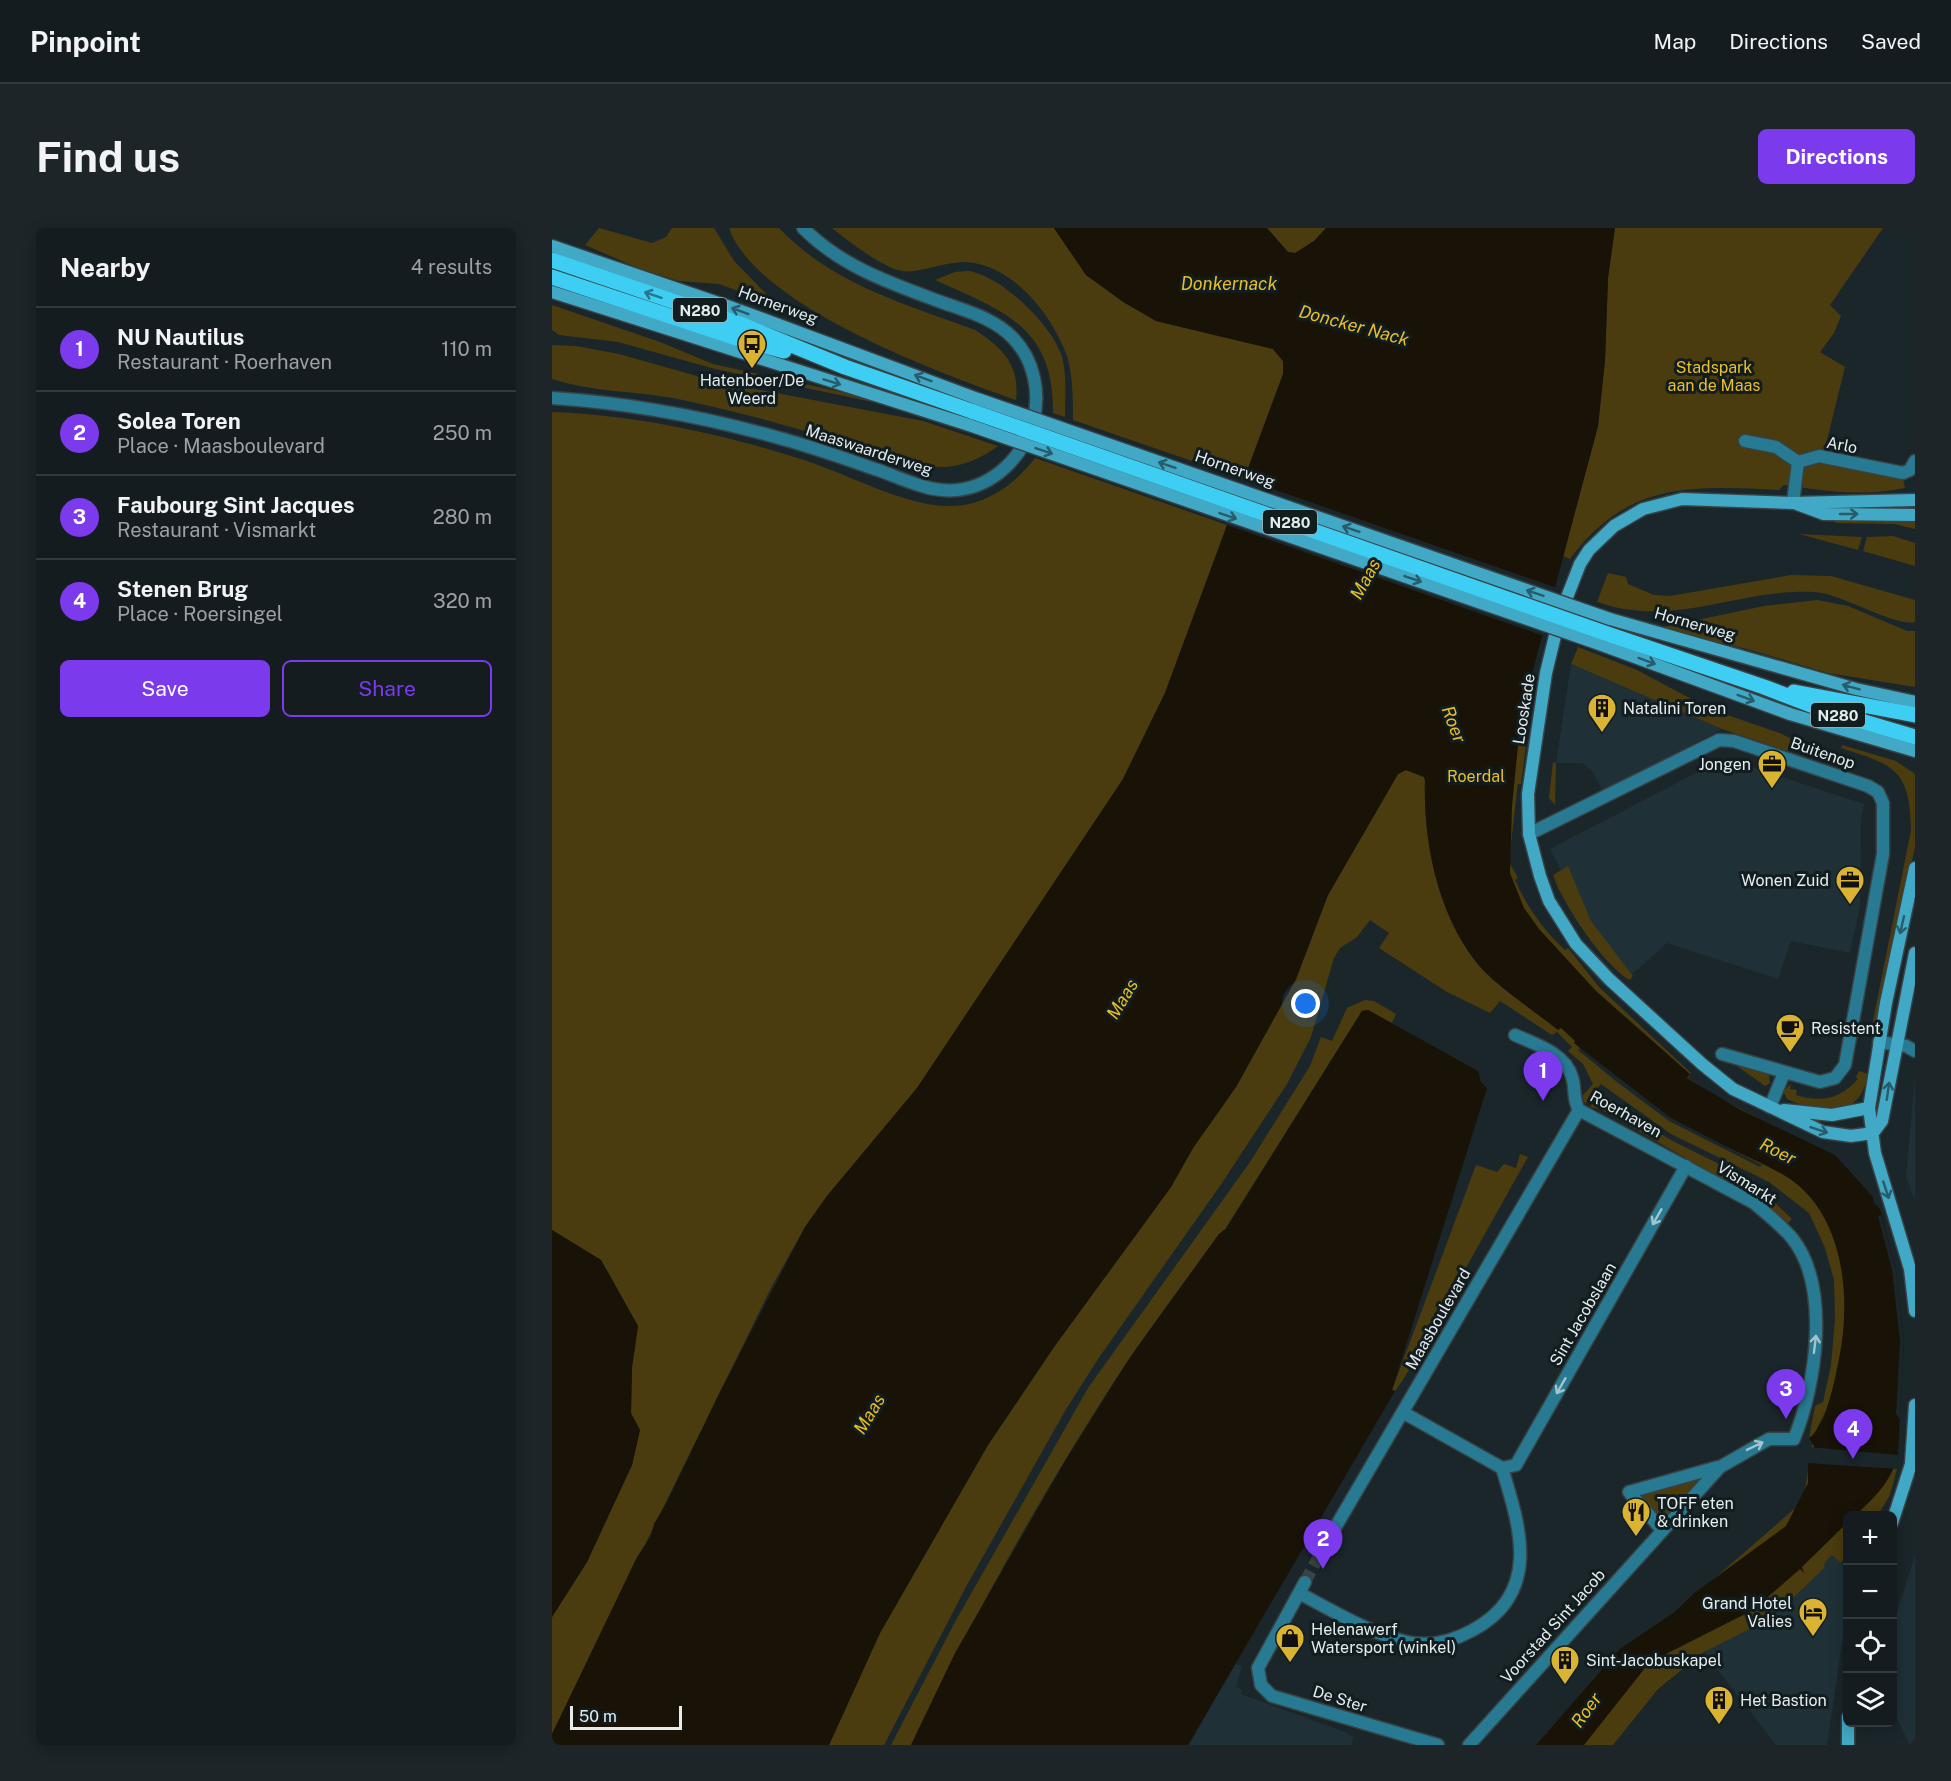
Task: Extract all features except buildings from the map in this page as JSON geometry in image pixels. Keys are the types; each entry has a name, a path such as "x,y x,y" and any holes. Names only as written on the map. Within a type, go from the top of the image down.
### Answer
{"main road":[{"name":"Hornerweg","path":"552,246 733,308 974,412"},
{"name":"Hornerweg","path":"552,261 740,324 845,367 1764,687 1858,722 1915,737"},
{"name":"Hornerweg","path":"552,277 733,337 845,367"},
{"name":"Hornerweg","path":"552,292 974,412"},
{"name":"Looskade","path":"1873,1133 1837,1135 1809,1126 1733,1089 1609,978 1576,944 1549,901 1529,834 1528,794 1546,672 1571,582 1589,550 1614,526 1632,514 1672,500 1707,498 1793,503 1915,500"},
{"name":"Looskade","path":"1793,503 1824,514 1915,515"},
{"name":"Hornerweg","path":"1606,632 1913,701"},
{"name":"Hornerweg","path":"1606,632 1790,714 1900,748"},
{"name":"Hornerweg","path":"1764,687 1915,715"},
{"name":"N280","path":"1900,748 1915,751"},
{"path":"1900,748 1915,758"},
{"path":"1915,868 1879,1042 1869,1108 1875,1154 1910,1269 1915,1311"},
{"path":"1873,1133 1882,1121 1915,954"},
{"name":"Looskade","path":"1770,1107 1814,1116 1845,1114 1869,1108"},
{"path":"1897,1511 1911,1464 1915,1405"},
{"path":"1848,1727 1848,1745"}],"street":[{"name":"Maaswaarderweg","path":"552,399 624,406 703,419 779,438 928,488 955,490 967,488 1003,470 1017,456 1029,434 1037,398 1030,364 1014,338 981,316 858,270 824,248 803,228"},
{"path":"1745,441 1776,447 1798,462 1793,503"},
{"name":"Arlo","path":"1798,462 1819,456 1903,472 1910,470 1915,461"},
{"name":"Buitenop","path":"1529,834 1719,740 1734,741 1874,789 1883,803 1883,854 1852,1037 1845,1065 1835,1078 1820,1082 1784,1073"},
{"name":"Roerhaven","path":"1515,1035 1544,1047 1562,1061 1573,1078 1574,1100 1579,1110 1686,1166"},
{"path":"1879,1042 1915,1051"},
{"path":"1722,1054 1784,1073 1770,1107"},
{"name":"Maasboulevard","path":"1325,1545 1579,1110"},
{"name":"Vismarkt","path":"1686,1166 1754,1203 1792,1239 1804,1259 1815,1295 1816,1334 1805,1402 1794,1439"},
{"name":"Sint Jacobslaan","path":"1502,1468 1516,1465 1686,1166"},
{"path":"1404,1413 1502,1468"},
{"name":"Voorstad Sint Jacob","path":"1662,1530 1629,1492 1720,1467 1769,1439 1794,1439"},
{"name":"Voorstad Sint Jacob","path":"1469,1745 1720,1467"},
{"name":"De Ster","path":"1438,1745 1272,1696 1261,1685 1258,1668 1302,1587 1382,1634 1410,1642 1435,1643 1458,1638 1483,1625 1510,1594 1520,1563 1520,1525 1502,1468"}],"shaded area":[{"path":"1571,664 1722,729 1603,791 1592,771 1582,763 1556,763"},
{"path":"1719,761 1736,762 1864,804 1861,821 1860,905 1850,953 1791,941 1778,979 1667,943 1627,979 1598,949 1573,914 1553,875 1561,870 1550,849"},
{"path":"1915,1078 1915,1200 1906,1177"},
{"path":"1832,1555 1843,1565 1843,1635 1827,1745 1776,1745 1704,1652 1748,1630"},
{"path":"1915,1555 1915,1745 1910,1745 1897,1719 1897,1612"},
{"path":"1235,1664 1242,1666 1236,1687 1242,1690 1241,1694 1342,1731 1354,1737 1351,1745 1189,1745"}],"green space":[{"path":"599,228 652,243 666,237 672,228 714,228 734,261 770,298 763,300 719,284 679,281 638,268 585,245"},
{"path":"729,228 779,228 822,264 846,278 896,301 975,330 994,344 1008,359 1015,377 1016,400 899,355 854,334 812,310 775,284 746,257"},
{"path":"832,228 1054,228 1086,275 1156,321 1273,349 1283,361 1283,374 1244,479 1073,420 1070,371 1061,341 1032,298 1005,275 990,268 965,262 902,271 866,253"},
{"path":"1267,228 1326,228 1314,241 1296,253 1288,252"},
{"name":"Stadspark aan de Maas","path":"1615,228 1883,228 1830,305 1841,316 1834,333 1820,352 1845,367 1825,448 1826,463 1903,479 1905,488 1859,493 1784,485 1779,490 1717,488 1663,494 1638,502 1615,515 1592,533 1570,559 1563,556 1598,426 1605,360 1608,278"},
{"path":"971,271 999,284 1026,306 1049,332 1064,364 1065,417 1053,413 1051,384 1045,360 1034,341 1020,326 982,302 935,280 955,272"},
{"path":"552,305 660,342 713,364 887,402 887,405 715,369 618,342 559,335 552,330"},
{"path":"552,345 576,346 619,354 718,382 923,421 998,446 981,457 963,464 945,467 924,466 740,413 662,396 598,389 552,379"},
{"path":"552,412 616,417 714,435 807,461 897,496 934,505 963,505 987,498 1018,477 1035,458 1227,525 1165,693 1123,779 917,1088 827,1196 805,1227 772,1286 552,1734 552,1617 587,1562 632,1465 640,1430 631,1414 632,1367 638,1326 601,1260 552,1230"},
{"path":"1836,518 1915,522 1915,529 1894,524 1835,523"},
{"path":"1799,534 1862,537 1858,550"},
{"path":"1893,536 1915,543 1915,566 1863,551 1867,537"},
{"path":"1608,573 1626,577 1628,584 1654,595 1670,596 1791,575 1831,576 1915,600 1915,622 1894,620 1839,598 1815,592 1787,592 1680,610 1626,609 1597,602"},
{"path":"1817,600 1848,606 1907,631 1915,631 1915,687 1828,673 1751,650 1659,628 1764,606"},
{"path":"1578,647 1637,670 1710,709 1782,734 1791,739 1787,751 1722,729 1571,664"},
{"path":"1530,682 1534,683 1521,784 1518,784 1517,790 1509,862 1518,878 1515,880 1530,909 1565,950 1568,948 1599,987 1691,1073 1688,1078 1717,1097 1833,1157 1897,1469 1890,1495 1880,1511 1843,1511 1843,1560 1841,1563 1832,1555 1825,1562 1824,1568 1792,1599 1748,1630 1704,1652 1658,1689 1613,1745 1536,1745 1619,1653 1676,1612 1801,1503 1812,1446 1825,1412 1814,1434 1809,1438 1815,1406 1823,1402 1831,1365 1835,1319 1834,1280 1825,1248 1809,1213 1769,1182 1671,1134 1601,1084 1585,1104 1582,1096 1593,1084 1583,1064 1568,1051 1572,1047 1557,1032 1552,1035 1500,1001 1490,1013 1447,992 1379,948 1389,933 1370,920 1357,937 1340,948 1334,958 1311,1037 1287,1084 1222,1183 1098,1359 1065,1411 967,1585 884,1745 829,1745 880,1633 988,1445 1054,1347 1171,1187 1193,1148 1236,1087 1296,979 1328,895 1398,774 1406,770 1424,777 1431,856 1437,881 1455,929 1483,970 1540,1016 1466,923"},
{"path":"1842,745 1896,761 1915,774 1915,847 1873,1037 1870,1036 1911,830 1910,810 1907,794 1896,772 1874,759 1841,748"},
{"path":"1553,762 1556,763 1555,805 1549,798"},
{"path":"1568,866 1591,921 1633,976 1630,980 1596,948 1565,902 1553,875"},
{"path":"1365,1000 1374,1001 1396,1014 1392,1023 1368,1010 1362,1011 1225,1229 1219,1234 1147,1333 1079,1437 1003,1567 911,1745 891,1745 955,1622 1088,1388 1250,1162 1310,1066 1321,1037 1332,1041 1347,1008"},
{"path":"1730,1061 1761,1070 1769,1075 1770,1083 1765,1086"},
{"path":"1859,1071 1868,1074 1864,1089 1857,1100 1838,1110 1813,1108 1800,1104 1787,1099 1783,1091 1791,1084 1790,1089 1797,1090 1796,1095 1814,1099 1830,1098 1851,1086 1858,1079 1856,1077"},
{"path":"1600,1092 1667,1138 1751,1180 1792,1219 1787,1224 1757,1199 1600,1109 1590,1107"},
{"path":"1520,1154 1528,1157 1403,1380 1395,1391 1392,1390 1476,1165 1497,1172 1504,1164 1516,1168"},
{"path":"1698,1477 1700,1480 1662,1521 1639,1496 1643,1493"}],"water":[{"path":"1054,228 1267,228 1288,252 1295,253 1314,241 1326,228 1615,228 1608,278 1605,360 1598,426 1521,715 1512,806 1510,873 1524,908 1539,929 1596,991 1690,1074 1687,1078 1739,1109 1835,1155 1873,1197 1874,1203 1880,1209 1896,1270 1904,1340 1898,1455 1895,1465 1882,1488 1860,1511 1843,1511 1843,1527 1802,1567 1804,1573 1800,1569 1753,1610 1664,1655 1645,1668 1584,1745 1536,1745 1620,1649 1676,1611 1693,1594 1786,1526 1808,1483 1808,1464 1814,1446 1809,1438 1815,1433 1825,1414 1832,1390 1843,1334 1843,1282 1839,1256 1831,1231 1819,1209 1803,1189 1782,1174 1684,1126 1658,1110 1597,1063 1561,1028 1558,1030 1510,994 1483,970 1455,929 1437,881 1427,830 1424,777 1406,770 1398,774 1328,895 1296,979 1236,1087 1193,1148 1171,1187 1054,1347 988,1445 880,1633 829,1745 552,1745 552,1734 637,1557 651,1536 654,1524 805,1227 827,1196 917,1088 1123,779 1165,693 1283,374 1283,361 1273,349 1156,321 1123,302 1086,275"},
{"path":"1368,1010 1478,1071 1481,1082 1487,1088 1392,1390 1395,1391 1188,1745 911,1745 955,1653 1064,1463 1129,1359 1219,1234 1226,1229 1362,1011"},
{"path":"552,1230 601,1260 638,1326 632,1367 631,1413 640,1430 632,1465 587,1562 552,1617"}],"pier":[{"path":"1241,478 1557,588 1544,636 1224,524"},
{"path":"1580,1048 1671,1118 1762,1165 1760,1167 1669,1121 1578,1050"},
{"path":"1881,1215 1896,1270 1904,1340 1900,1419 1896,1414 1900,1341 1892,1270 1878,1216"},
{"path":"1810,1447 1898,1455 1897,1469 1807,1463"}],"tunnel":[{"path":"1305,1582 1325,1545"}],"place":[{"name":"Hatenboer/De Weerd","path":"752,370"},
{"name":"Natalini Toren","path":"1602,734"},
{"name":"Jongen","path":"1772,790"},
{"name":"Wonen Zuid","path":"1850,906"},
{"name":"Resistent","path":"1790,1054"},
{"name":"NU Nautilus","path":"1543,1101"},
{"name":"Faubourg Sint Jacques","path":"1786,1419"},
{"name":"Stenen Brug","path":"1853,1459"},
{"name":"TOFF eten & drinken","path":"1636,1538"},
{"name":"Solea Toren","path":"1323,1569"},
{"name":"Grand Hotel Valies","path":"1813,1638"},
{"name":"Helenawerf Watersport (winkel)","path":"1290,1664"},
{"name":"Sint-Jacobuskapel","path":"1565,1686"},
{"name":"Het Bastion","path":"1719,1726"}],"water label":[{"name":"Donkernack","path":"1229,283"},
{"name":"Doncker Nack","path":"1354,325"},
{"name":"Maas","path":"1365,579"},
{"name":"Roer","path":"1454,724"},
{"name":"Maas","path":"1122,999"},
{"name":"Roer","path":"1778,1151"},
{"name":"Maas","path":"869,1414"},
{"name":"Roer","path":"1586,1710"}],"park label":[{"name":"Roerdal","path":"1476,776"}]}
